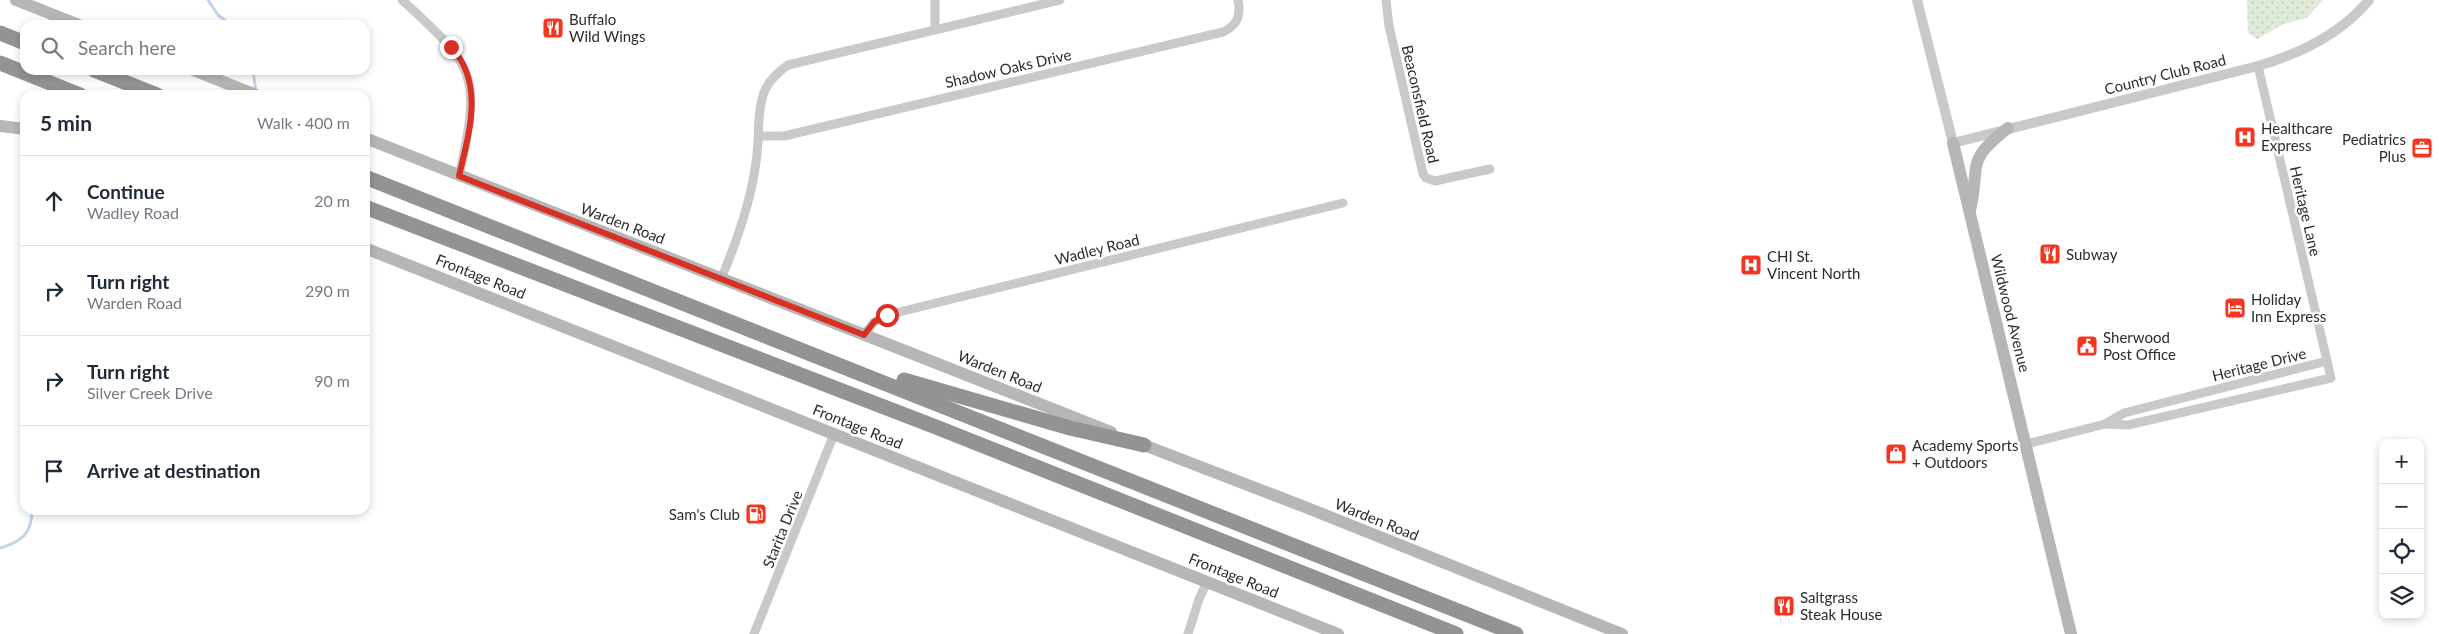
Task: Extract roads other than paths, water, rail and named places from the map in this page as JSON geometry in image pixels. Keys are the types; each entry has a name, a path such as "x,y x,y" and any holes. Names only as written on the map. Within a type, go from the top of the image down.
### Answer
{"highway":[{"path":"0,33 20,41"},
{"path":"0,63 20,71"},
{"path":"30,75 68,90"},
{"path":"107,75 145,90"},
{"path":"370,179 1516,634"},
{"path":"370,209 936,427 1456,634"},
{"path":"817,355 1070,428 1144,446"}],"main road":[{"path":"16,0 67,20"},
{"path":"206,75 243,90"},
{"path":"0,126 20,128"},
{"path":"1970,212 1975,190 1974,168 1976,161 1983,149 2008,128"},
{"name":"Warden Road","path":"370,140 1144,446 1305,506 1622,634"},
{"name":"Wildwood Avenue","path":"1953,143 2027,444 2071,634"},
{"name":"Frontage Road","path":"370,250 1338,634"}],"street":[{"path":"402,0 456,52 466,71 472,103 459,176"},
{"path":"935,0 935,28"},
{"path":"721,278 738,235 752,191 760,116 766,89 778,72 788,65 935,28 1060,0"},
{"name":"Shadow Oaks Drive","path":"759,136 784,136 1223,32 1233,26 1238,19 1240,11 1238,0"},
{"name":"Beaconsfield Road","path":"1386,0 1388,26 1423,174 1426,178 1435,181 1490,169"},
{"name":"Wildwood Avenue","path":"1917,0 1953,143"},
{"name":"Country Club Road","path":"1953,143 2258,66 2289,56 2322,39 2345,23 2369,0"},
{"name":"Heritage Lane","path":"2258,66 2327,361"},
{"name":"Wadley Road","path":"864,335 874,322 887,315 1343,203"},
{"name":"Heritage Drive","path":"2027,444 2105,424 2124,413 2327,361 2331,378 2128,425 2105,424"},
{"name":"Starita Drive","path":"754,634 834,434"},
{"path":"1188,634 1198,599 1207,582"}],"waterway":[{"path":"208,0 218,15 224,20"},
{"path":"254,75 256,90"},
{"path":"0,548 14,543 24,536 30,525 31,515"}],"place":[{"name":"Buffalo Wild Wings","path":"553,28"},
{"name":"Healthcare Express","path":"2245,137"},
{"name":"Pediatrics Plus","path":"2422,148"},
{"name":"Subway","path":"2050,254"},
{"name":"CHI St. Vincent North","path":"1751,265"},
{"name":"Holiday Inn Express","path":"2235,308"},
{"name":"Sherwood Post Office","path":"2087,346"},
{"name":"Academy Sports + Outdoors","path":"1896,454"},
{"name":"Sam's Club","path":"756,514"},
{"name":"Saltgrass Steak House","path":"1784,606"}]}
